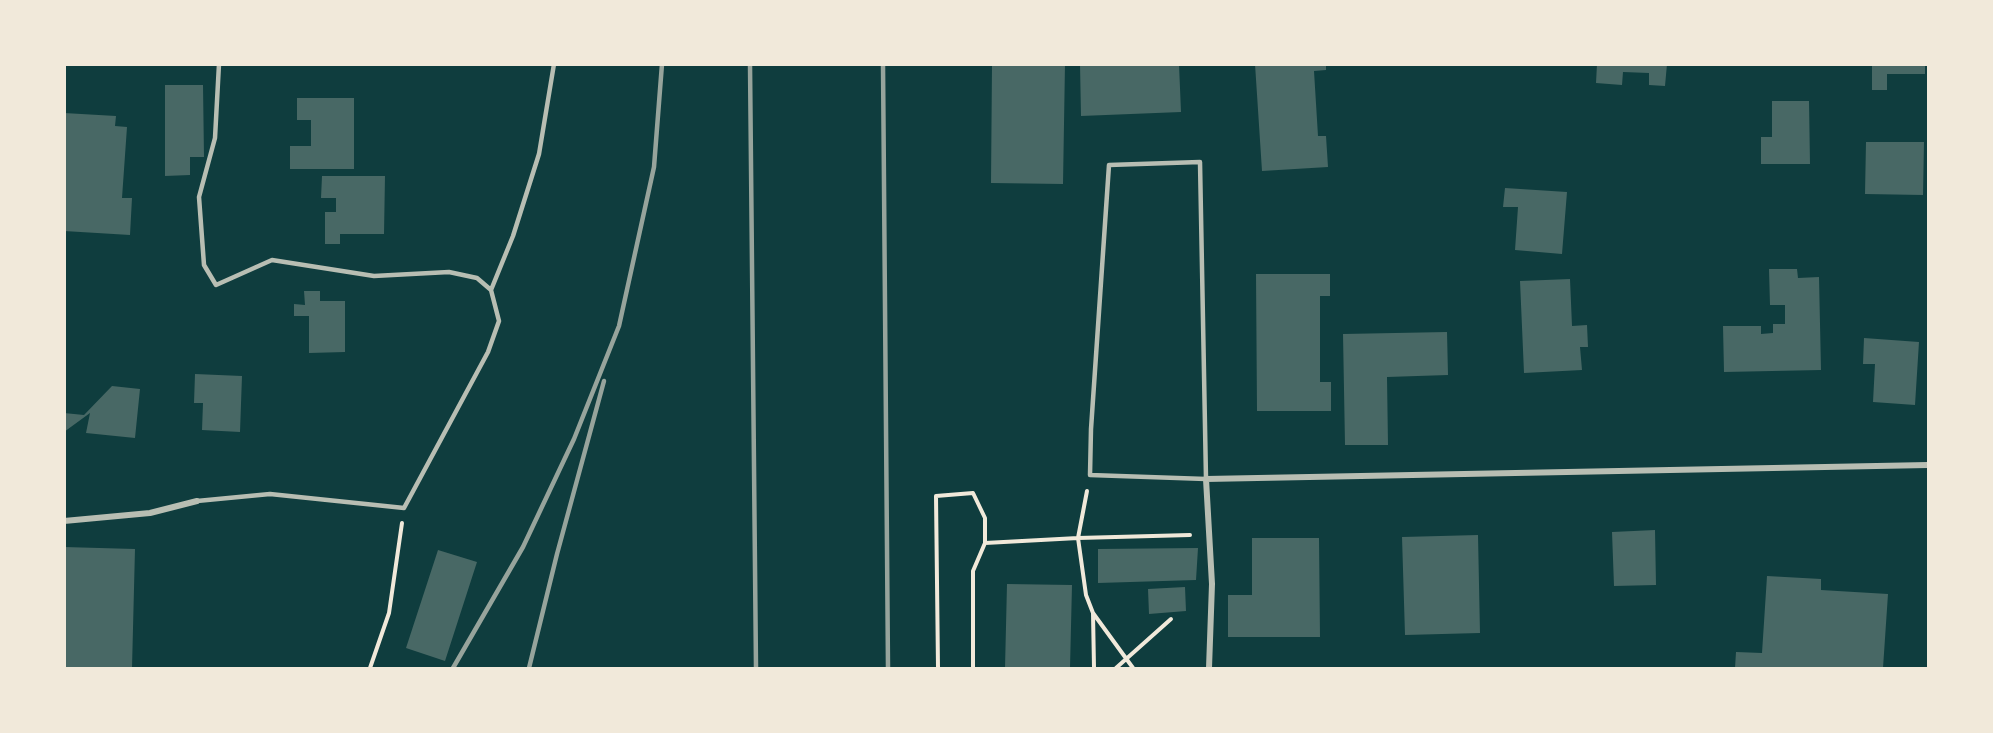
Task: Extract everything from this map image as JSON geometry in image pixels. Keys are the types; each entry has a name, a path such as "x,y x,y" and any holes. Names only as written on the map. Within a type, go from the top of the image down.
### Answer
{"street":[{"path":"1209,669 1212,584 1206,479 1929,465"},
{"path":"64,521 150,513 197,501"}],"lane":[{"path":"197,501 270,494 404,508 488,352 499,321 491,290 477,278 449,272 374,276 272,260 216,285 204,265 199,197 215,138 219,64"},
{"path":"491,290 513,236 539,154 554,64"},
{"path":"1200,162 1206,479 1090,475 1091,429 1109,165 1200,162"}],"path":[{"path":"1090,475 1078,538 1086,595 1093,613 1133,669"},
{"path":"938,669 936,496 973,493 985,518 985,543 973,571 973,669"},
{"path":"370,669 390,613 404,508"},
{"path":"985,543 1209,535"},
{"path":"1093,613 1095,669"},
{"path":"1116,669 1171,618"}],"building":[{"path":"992,64 1065,64 1063,184 991,183"},
{"path":"1080,64 1179,64 1181,112 1081,116"},
{"path":"1255,64 1326,64 1326,70 1314,71 1318,136 1326,136 1328,167 1262,171"},
{"path":"1597,64 1667,64 1665,86 1649,85 1649,73 1623,72 1622,85 1596,83"},
{"path":"1872,64 1925,64 1925,74 1887,74 1887,90 1872,90"},
{"path":"165,85 203,85 204,157 190,157 190,175 165,176"},
{"path":"297,98 354,98 354,169 290,169 290,146 311,146 311,120 297,120"},
{"path":"1772,101 1809,101 1810,164 1761,164 1761,137 1772,137"},
{"path":"64,113 116,116 115,126 127,127 122,198 132,198 130,235 64,231"},
{"path":"1866,142 1924,142 1923,195 1865,194"},
{"path":"322,176 385,176 384,234 340,234 340,244 325,244 325,212 336,212 336,198 321,198"},
{"path":"1505,188 1567,192 1562,254 1515,250 1518,207 1503,207"},
{"path":"1769,269 1797,269 1798,278 1819,277 1821,370 1724,372 1723,326 1761,326 1761,334 1773,333 1773,324 1785,324 1785,305 1770,305"},
{"path":"1256,274 1330,274 1330,296 1320,296 1320,382 1331,382 1331,411 1257,411"},
{"path":"1570,279 1572,326 1587,325 1588,347 1580,347 1582,370 1524,373 1520,281"},
{"path":"304,291 320,291 320,301 345,301 345,352 309,353 309,316 294,316 294,304 305,305"},
{"path":"1447,332 1448,375 1387,377 1388,445 1345,445 1343,334"},
{"path":"1864,338 1919,342 1915,405 1873,402 1875,364 1863,364"},
{"path":"195,374 242,376 240,432 202,430 203,403 194,403"},
{"path":"112,386 140,389 135,438 86,433 90,413 64,432 64,413 84,415"},
{"path":"1655,530 1656,585 1614,586 1612,532"},
{"path":"1478,535 1480,633 1405,635 1402,537"},
{"path":"1252,538 1319,538 1320,637 1228,637 1228,595 1252,595"},
{"path":"64,547 135,549 132,668 64,668"},
{"path":"1198,548 1196,580 1098,583 1098,549"},
{"path":"438,550 477,562 445,661 406,648"},
{"path":"1767,576 1821,579 1821,590 1888,594 1883,668 1735,668 1736,652 1762,653"},
{"path":"1007,584 1072,585 1070,668 1005,668"},
{"path":"1185,587 1186,611 1149,614 1148,589"}],"railway":[{"path":"453,668 523,547 574,439 619,326 654,167 662,64"},
{"path":"750,64 756,668"},
{"path":"883,64 888,668"},
{"path":"529,668 604,381"}]}
